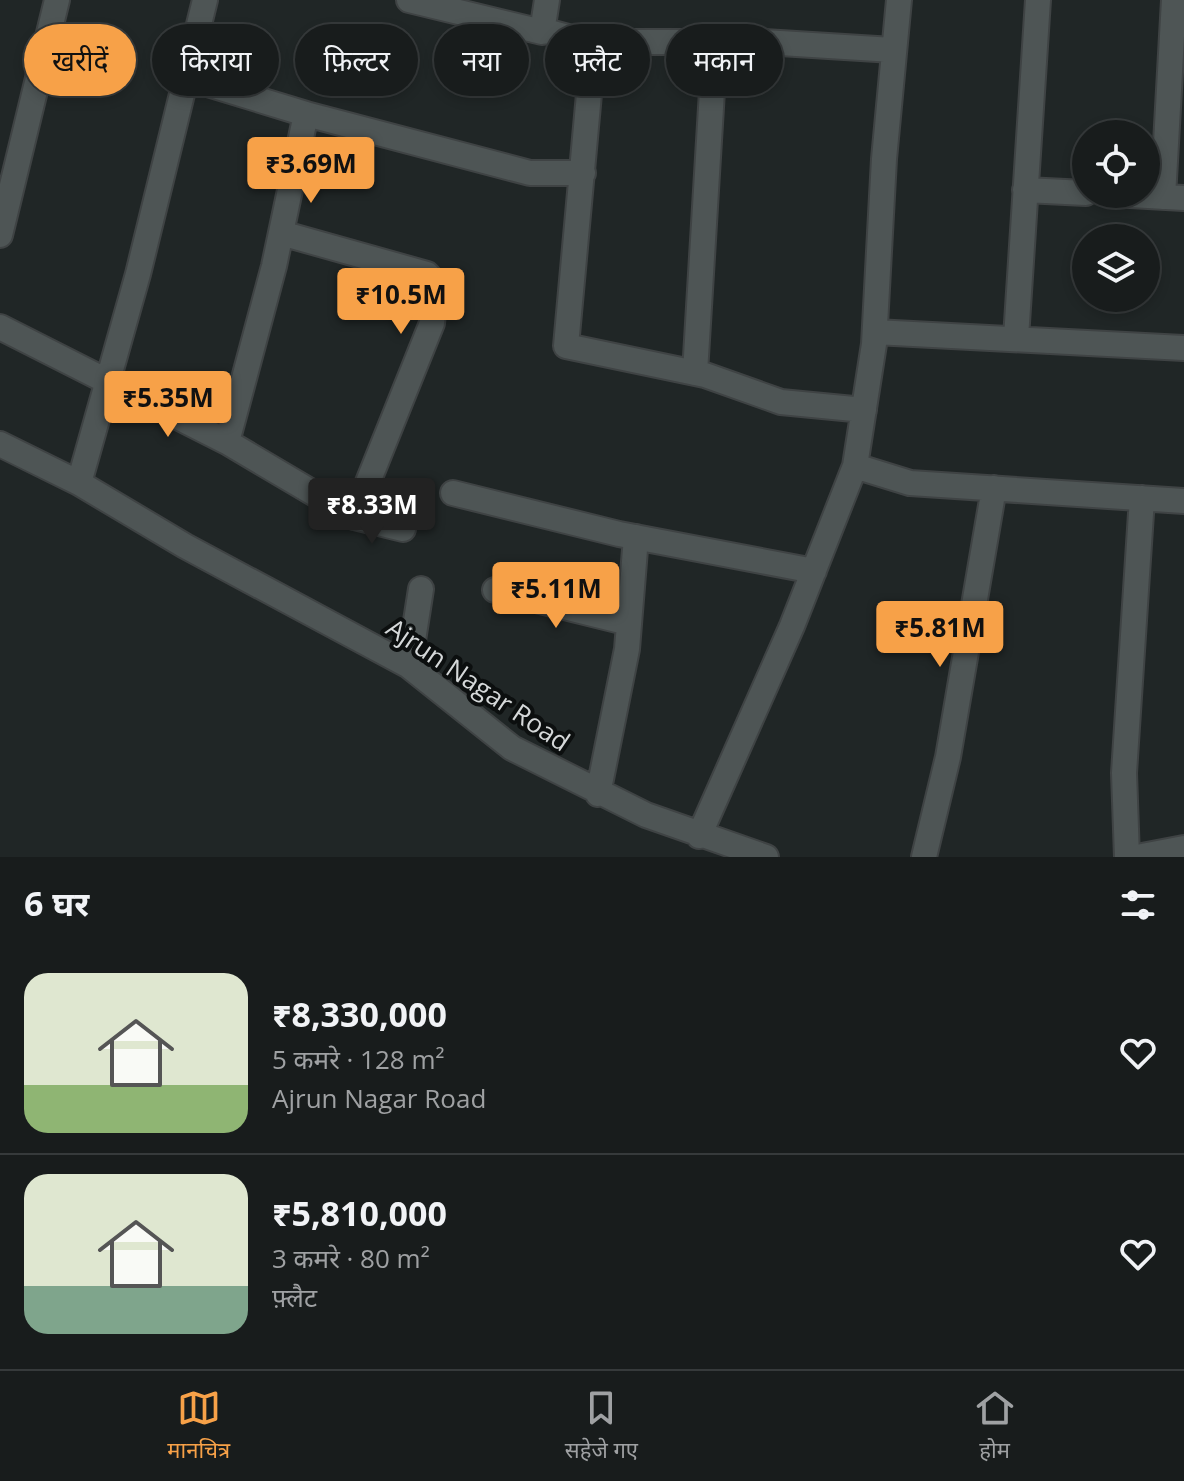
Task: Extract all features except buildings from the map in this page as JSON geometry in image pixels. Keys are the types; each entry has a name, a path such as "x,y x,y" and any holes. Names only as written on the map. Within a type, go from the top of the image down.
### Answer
{"street":[{"path":"0,235 57,0"},
{"path":"199,24 205,0"},
{"path":"409,0 545,31"},
{"path":"542,30 547,0"},
{"path":"699,836 814,571 855,466 875,332 899,0"},
{"path":"1016,338 1038,0"},
{"path":"1174,0 1174,197"},
{"path":"783,44 893,50"},
{"path":"79,483 138,274 180,96"},
{"path":"247,96 530,173 583,173"},
{"path":"589,96 566,346 695,373 781,402 864,410"},
{"path":"695,373 712,96"},
{"path":"227,442 281,233 306,114"},
{"path":"1025,190 1072,192"},
{"path":"281,233 427,274 436,284 432,323 354,517"},
{"path":"0,327 227,442 354,517 403,529"},
{"path":"875,332 1184,348"},
{"name":"Ajrun Nagar Road","path":"0,444 79,483 185,546 409,666 512,748 598,794 699,836 766,857"},
{"path":"855,466 910,483 1184,501"},
{"path":"924,857 948,757 994,488"},
{"path":"453,493 636,537 814,571"},
{"path":"1127,857 1124,773 1142,498"},
{"path":"598,794 629,623 636,537"},
{"path":"409,666 421,589"},
{"path":"495,590 629,623"},
{"path":"1137,857 1184,848"}]}
